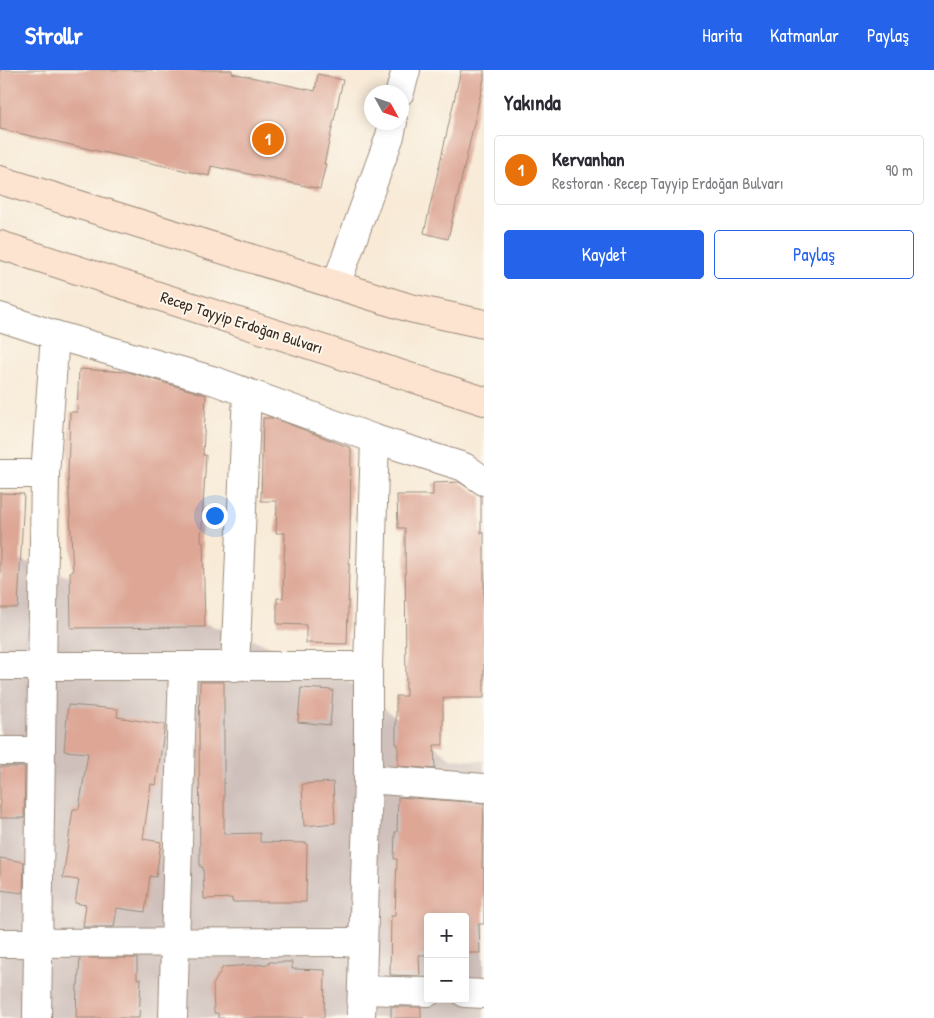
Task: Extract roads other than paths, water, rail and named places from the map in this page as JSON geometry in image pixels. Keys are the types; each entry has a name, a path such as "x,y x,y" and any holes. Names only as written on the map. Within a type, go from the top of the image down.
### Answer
{"main road":[{"path":"0,180 410,308 484,324"},
{"name":"Recep Tayyip Erdoğan Bulvarı","path":"0,245 484,401"}],"street":[{"path":"402,85 406,70"},
{"path":"336,285 391,130"},
{"path":"0,317 55,335 215,381 376,439 464,466 484,481"},
{"path":"38,1018 45,474 55,335"},
{"path":"235,666 247,393"},
{"path":"361,1018 368,778 368,666 376,439"},
{"path":"0,474 45,474"},
{"path":"0,666 368,666"},
{"path":"172,1018 183,666"},
{"path":"0,751 41,751"},
{"path":"368,778 484,788"},
{"path":"0,943 363,942"},
{"path":"362,990 424,992"},
{"path":"469,993 484,994"}],"place":[{"name":"Kervanhan","path":"268,139"}]}
